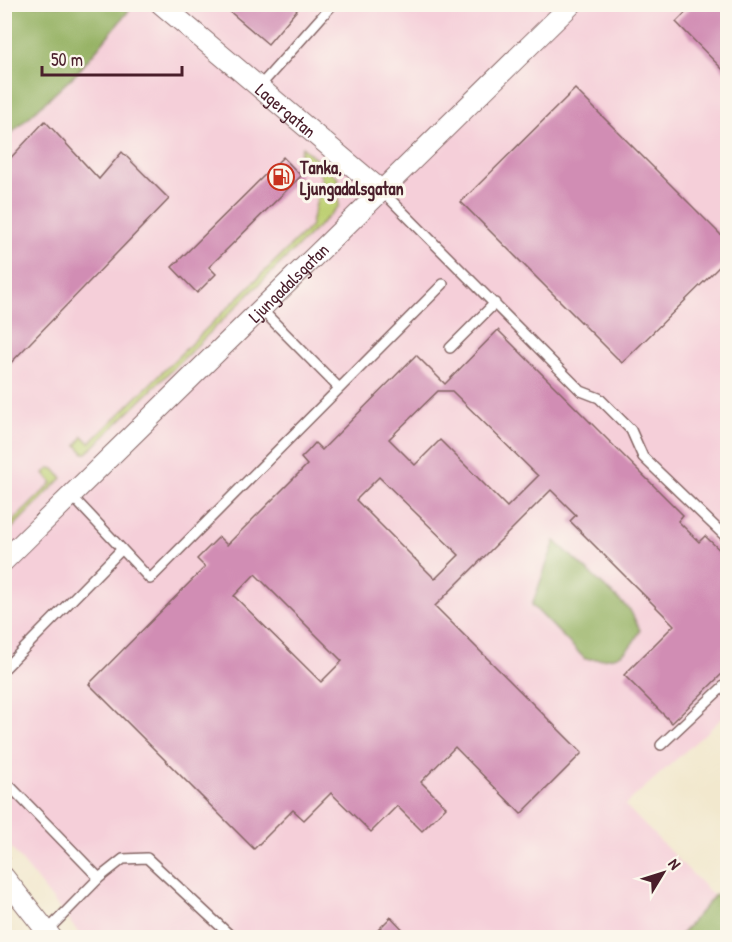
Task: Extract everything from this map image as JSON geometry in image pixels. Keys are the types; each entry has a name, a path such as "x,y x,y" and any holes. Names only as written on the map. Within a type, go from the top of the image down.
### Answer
{"street":[{"name":"Lagergatan","path":"161,4 383,192"},
{"name":"Ljungadalsgatan","path":"4,561 383,192 572,4"},
{"path":"4,877 50,934"}],"lane":[{"path":"259,87 333,4"},
{"path":"383,192 581,392 599,399 631,430 643,456 728,539"},
{"path":"72,496 150,579 443,284"},
{"path":"450,348 495,303"},
{"path":"261,309 339,388"},
{"path":"4,669 122,549"},
{"path":"661,745 728,681"},
{"path":"4,780 99,878"},
{"path":"50,934 99,878 123,858 147,858 233,938"}],"shaded area":[{"path":"4,5 727,5 727,714 625,805 714,896 679,937 82,937 5,840"}],"green space":[{"path":"5,5 129,5 132,7 78,72 5,139"},
{"path":"302,147 338,178 339,206 87,453 84,453 77,445 83,436 90,443 310,227 322,181 320,173 300,154"},
{"path":"50,468 62,478 5,535 5,529 52,483 44,473"},
{"path":"555,541 630,610 640,630 625,652 604,659 585,659 532,605"},
{"path":"727,892 727,937 679,937 714,896"}],"building":[{"path":"221,4 302,4 268,44"},
{"path":"694,4 728,4 728,75 676,22"},
{"path":"575,89 728,242 728,258 622,363 461,202"},
{"path":"45,121 99,179 122,152 169,199 4,370 4,165"},
{"path":"283,157 301,176 209,267 216,274 197,293 172,267"},
{"path":"498,330 683,515 678,521 699,542 705,536 728,558 728,668 672,723 624,675 674,625 570,521 576,515 551,490 435,606 582,753 521,814 455,747 421,782 446,807 422,831 397,806 371,832 331,793 304,820 293,810 254,849 89,684 205,567 197,559 219,537 227,545 307,465 301,458 315,443 322,450 416,355 445,384","holes":["438,391 452,391 538,476 507,507 440,440 415,465 389,439","379,477 459,555 435,579 356,500","255,574 342,661 321,682 234,596"]},
{"path":"391,917 411,938 370,938"}],"place":[{"name":"Tanka, Ljungadalsgatan","path":"281,177"}]}
